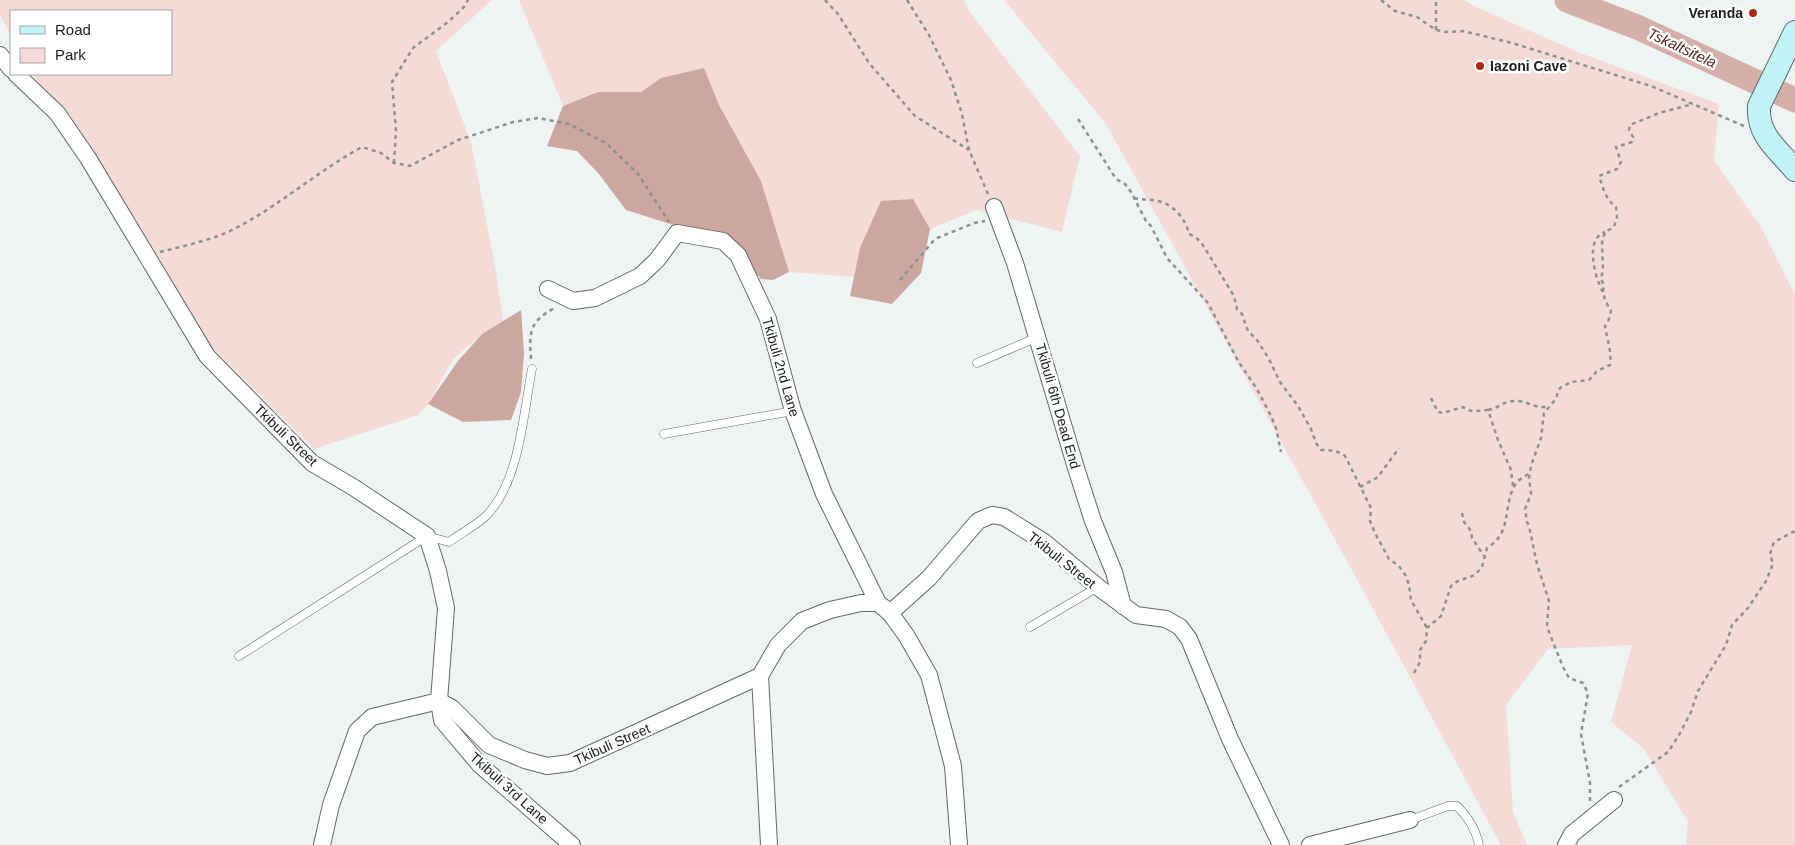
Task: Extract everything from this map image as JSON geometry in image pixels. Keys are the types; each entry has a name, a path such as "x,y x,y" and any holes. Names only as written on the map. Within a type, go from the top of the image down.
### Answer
{"main road":[{"path":"1793,36 1759,106 1759,124 1768,138 1795,170"}],"street":[{"path":"0,55 10,68"},
{"name":"Tkibuli Street","path":"17,75 57,113 88,158 206,356 305,457 427,536"},
{"name":"Tkibuli 6th Dead End","path":"996,213 1015,263 1093,521 1114,572 1124,606"},
{"path":"548,289 573,301 595,298 640,276 657,260 677,234"},
{"name":"Tkibuli 2nd Lane","path":"677,234 724,241 738,255 768,319 794,411 824,494 884,608 906,635 929,675 953,766 958,845"},
{"name":"Tkibuli Street","path":"884,608 929,578 978,521 992,515 1004,518 1044,542 1098,588 1136,615 1166,619 1180,627 1189,639 1230,739 1281,845"},
{"path":"322,845 330,805 357,730 372,717 439,701 446,608 438,571 427,536"},
{"path":"770,845 760,676 778,645 802,621 830,610 861,603 884,608"},
{"name":"Tkibuli Street","path":"439,701 452,708 489,745 525,760 547,766 570,763 760,676"},
{"name":"Tkibuli 3rd Lane","path":"439,701 442,720 480,765 572,845"},
{"path":"1566,845 1572,834 1614,800"},
{"path":"1310,845 1410,820"}],"lane":[{"path":"977,363 1038,337"},
{"path":"239,656 427,536 449,542 486,516 504,491 514,466 532,369"},
{"path":"664,434 794,411"},
{"path":"1030,627 1098,588"},
{"path":"1410,820 1448,806 1457,806 1468,817 1478,837 1479,845"}],"path":[{"path":"394,163 396,130 392,82 412,48 448,22 468,0"},
{"path":"825,0 838,14 869,63 916,116 969,150"},
{"path":"900,280 936,239 996,213 969,150 962,114 951,80 929,35 907,0"},
{"path":"1381,0 1395,11 1417,17 1436,30 1446,32 1463,31 1512,43 1651,86 1727,118 1768,138"},
{"path":"1436,0 1436,30"},
{"path":"1603,292 1598,285 1598,277 1592,263 1594,240 1614,227 1617,217 1616,208 1604,191 1599,176 1618,169 1621,162 1616,148 1632,142 1633,136 1629,130 1630,125 1659,113 1693,104"},
{"path":"147,255 199,242 228,232 263,212 362,147 381,153 394,163 410,166 458,140 513,122 538,118 569,124 606,143 638,174 677,234"},
{"path":"1078,119 1116,179 1125,184 1134,198 1167,258 1203,297 1218,319 1238,361 1257,389 1276,428 1281,452"},
{"path":"1134,198 1167,204 1184,219 1188,234 1194,236 1200,242 1234,296 1237,309 1242,314 1248,331 1257,340 1280,382 1298,406 1311,429 1316,443 1321,450 1340,452 1345,456 1371,508 1370,521 1375,533 1389,559 1399,566 1406,576 1410,585 1411,600 1427,628 1426,641 1420,650 1420,662 1414,673"},
{"path":"1593,817 1589,794 1590,783 1581,734 1588,693 1583,683 1569,678 1562,667 1547,625 1549,601 1537,564 1525,509 1530,494 1530,472 1541,438 1544,413 1555,400 1560,388 1571,382 1589,380 1597,371 1610,365 1611,354 1605,326 1611,311 1604,300 1603,292 1602,244 1605,232"},
{"path":"532,369 530,335 540,317 553,309 573,301"},
{"path":"1430,398 1438,412 1443,413 1463,407 1468,411 1476,412 1488,410 1511,401 1544,408 1550,405"},
{"path":"1488,410 1511,470 1514,487"},
{"path":"1360,488 1378,477 1399,448"},
{"path":"1427,628 1441,616 1451,586 1476,575 1482,567 1487,548 1498,540 1502,534 1514,487 1518,480 1530,472"},
{"path":"1462,513 1464,522 1472,531 1472,538 1484,556"},
{"path":"1614,800 1618,788 1668,752 1691,712 1698,691 1726,645 1732,625 1748,608 1766,580 1773,564 1770,554 1774,542 1795,531"}],"green space":[{"path":"0,0 492,0 436,51 471,142 496,271 503,321 482,334 453,359 428,404 418,415 314,449 209,344 168,274 71,121 32,75 172,75 172,10 10,10 10,34 0,15"},
{"path":"519,0 964,0 970,12 1080,156 1062,232 976,210 930,229 913,199 860,248 854,277 789,272 761,181 719,105 704,68 661,78 641,92 598,92 563,106"},
{"path":"1004,0 1464,0 1580,53 1719,104 1714,160 1761,227 1795,295 1795,845 1686,845 1688,822 1644,749 1611,722 1632,645 1548,649 1506,705 1513,812 1527,845 1501,845 1106,124"}],"shaded area":[{"path":"704,68 719,105 761,181 789,272 773,280 761,279 727,237 686,229 626,210 599,174 577,151 547,146 563,106 598,92 641,92 661,78"},
{"path":"913,199 930,229 921,273 892,304 850,296 860,248 881,201"},
{"path":"521,310 524,353 521,392 511,420 463,422 428,404 458,361 482,334"}],"waterway":[{"name":"Tskaltsitela","path":"1567,0 1637,27 1795,100"}],"place":[{"name":"Veranda","path":"1753,13"},
{"name":"Iazoni Cave","path":"1480,66"}]}
